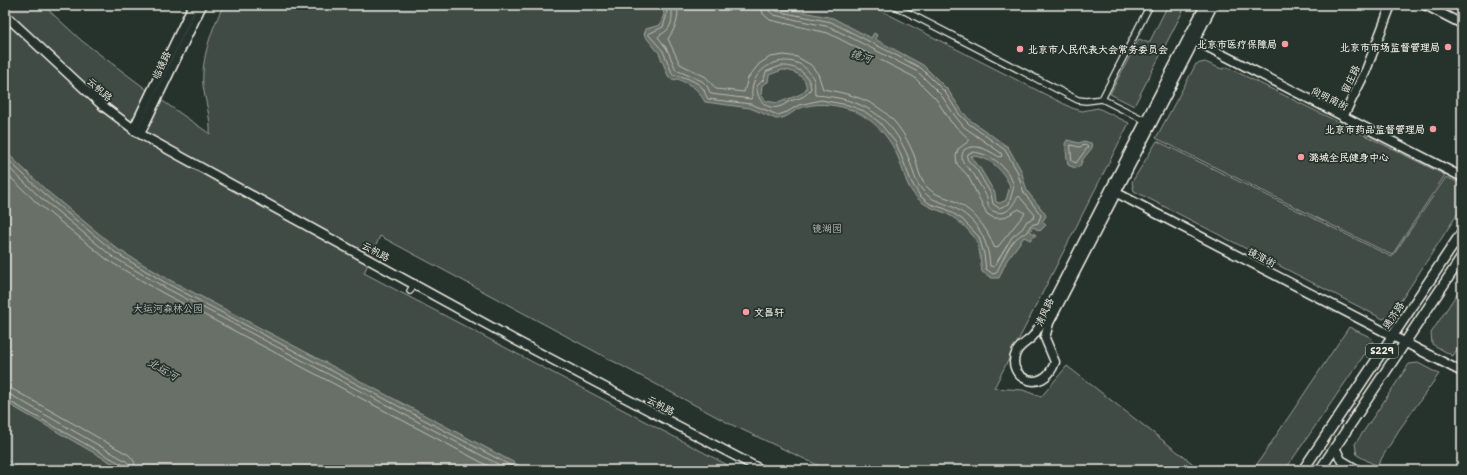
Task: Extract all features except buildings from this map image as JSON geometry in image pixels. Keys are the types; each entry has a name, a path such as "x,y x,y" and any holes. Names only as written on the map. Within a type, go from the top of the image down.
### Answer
{"main road":[{"name":"通济路","path":"1303,470 1462,232"},
{"name":"S229","path":"1320,470 1462,257"}],"street":[{"name":"临镜路","path":"133,130 193,5"},
{"name":"临镜路","path":"140,134 202,5"},
{"path":"893,5 901,7 1078,100 1086,101 1102,99 1149,123"},
{"path":"1102,99 1150,5"},
{"name":"清风路","path":"1113,191 1045,331 1046,342 1055,362 1052,371 1044,379 1035,382 1024,379 1016,371 1014,362 1015,354 1019,347 1035,334 1113,191 1191,39 1205,5"},
{"name":"清风路","path":"1191,39 1213,5"},
{"name":"留庄路","path":"1343,117 1364,72 1392,5"},
{"path":"1425,5 1462,24"},
{"name":"云帆路","path":"5,15 103,106 133,130 415,283 516,340 762,470"},
{"name":"尚明南街","path":"1191,39 1462,177"},
{"name":"镜澄街","path":"1113,191 1462,372"},
{"path":"410,291 415,283"},
{"path":"1335,447 1341,460 1358,470"}],"green space":[{"name":"镜湖园","path":"5,5 43,5 82,41 154,95 210,134 209,115 203,85 204,65 208,44 215,23 224,5 870,5 1072,108 1082,111 1098,108 1129,123 994,388 1023,390 1041,397 1067,366 1201,470 828,470 730,424 380,236 364,273 737,470 21,470 5,459"},
{"path":"1168,5 1186,5 1134,106 1110,94 1139,39 1149,43"},
{"name":"潞城全民健身中心","path":"1205,62 1222,69 1227,67 1445,175 1392,255 1156,138 1196,64"},
{"path":"1157,141 1392,257 1446,177 1462,184 1462,207 1391,316 1383,319 1134,191 1132,182"},
{"path":"1462,286 1462,341 1453,356 1432,344 1431,333"},
{"path":"1349,327 1370,337 1373,342 1285,470 1253,470"},
{"path":"1418,363 1439,374 1399,430 1377,466 1357,455 1355,444 1409,364"}],"water":[{"name":"镜河","path":"662,5 769,5 833,18 871,38 874,33 877,35 875,39 923,65 948,90 970,120 1008,147 1021,170 1027,191 1046,216 1042,222 1046,225 1040,231 1033,227 1030,231 1036,235 1030,240 1024,237 1007,260 999,278 992,278 982,272 980,256 975,239 965,227 957,220 926,205 916,197 905,178 900,162 892,145 874,123 849,109 824,104 810,105 798,109 785,117 776,119 750,108 705,102 697,90 691,86 678,79 673,80 669,78 659,53 644,35 646,29 660,25 664,14","holes":["782,70 791,71 799,75 805,81 806,89 801,94 778,103 766,101 761,95 762,85 768,82 769,75","971,156 984,158 999,169 1010,186 1006,200 1000,203 996,202 995,193"]},
{"path":"1067,140 1079,143 1084,141 1091,143 1092,148 1083,159 1080,166 1075,168 1068,165 1065,144"},
{"name":"北运河","path":"5,151 47,191 119,250 168,279 528,470 124,470 5,402"}],"place":[{"name":"北京市医疗保障局","path":"1285,44"},
{"name":"北京市市场监督管理局","path":"1448,47"},
{"name":"北京市人民代表大会常务委员会","path":"1020,49"},
{"name":"北京市药品监督管理局","path":"1433,129"},
{"name":"潞城全民健身中心","path":"1301,157"},
{"name":"文昌轩","path":"746,312"}],"park label":[{"name":"大运河森林公园","path":"168,308"}]}
